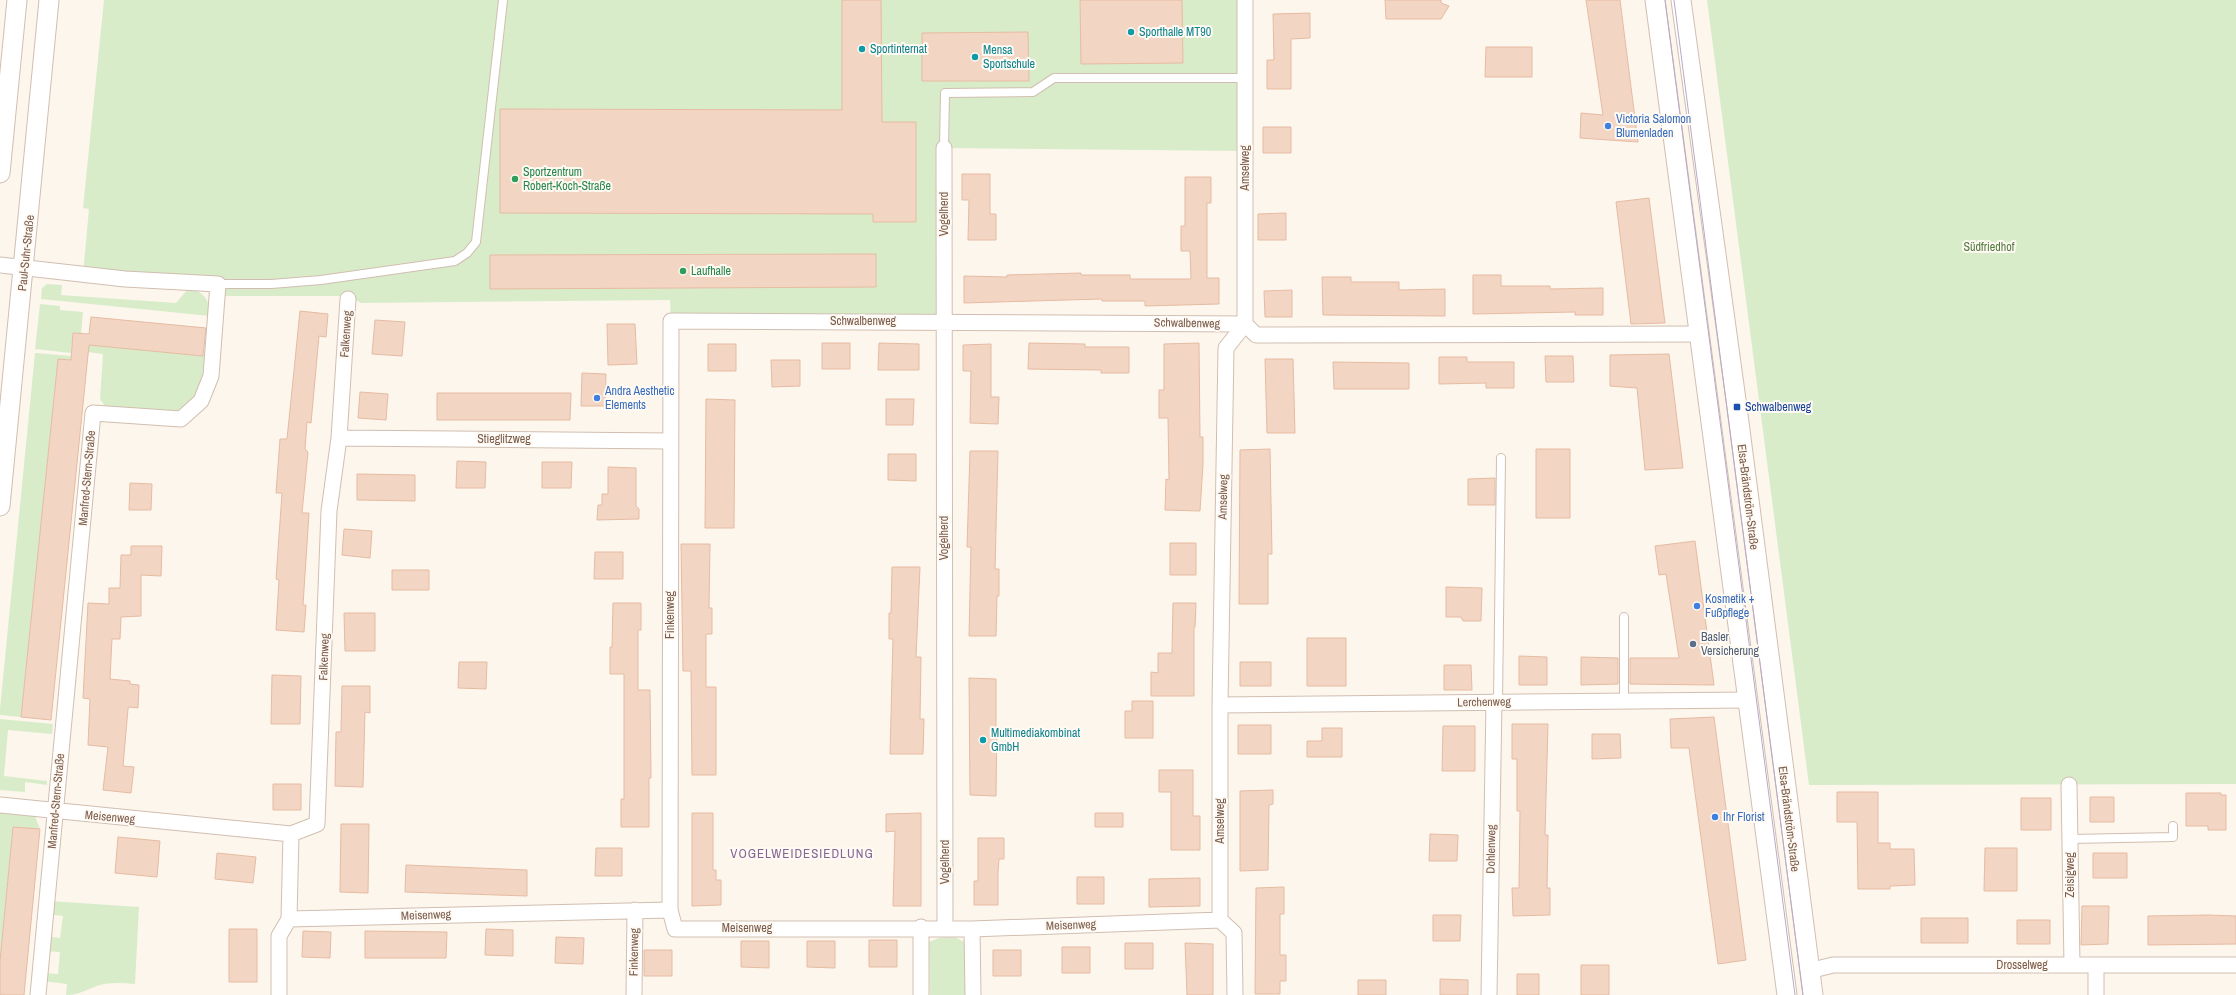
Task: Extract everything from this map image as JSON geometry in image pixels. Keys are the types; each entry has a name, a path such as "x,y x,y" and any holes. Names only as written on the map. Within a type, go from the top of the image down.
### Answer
{"street":[{"path":"0,173 17,0"},
{"name":"Paul-Suhr-Straße","path":"0,506 49,0"},
{"name":"Amselweg","path":"1220,920 1220,705 1226,348 1245,324 1245,0"},
{"name":"Elsa-Brändström-Straße","path":"1655,0 1787,995"},
{"name":"Elsa-Brändström-Straße","path":"1681,0 1737,407 1813,995"},
{"name":"Vogelherd","path":"944,148 945,927"},
{"path":"0,265 125,279 218,284"},
{"name":"Manfred-Stern-Straße","path":"38,995 93,413 181,419 201,401 211,376 218,284"},
{"name":"Falkenweg","path":"291,834 317,824 329,511 339,438 348,299"},
{"name":"Schwalbenweg","path":"671,321 944,321 1245,324"},
{"name":"Finkenweg","path":"670,910 671,321"},
{"path":"1245,324 1256,335 1699,334"},
{"name":"Stieglitzweg","path":"339,438 670,440"},
{"name":"Lerchenweg","path":"1220,705 1748,700"},
{"name":"Dohlenweg","path":"1489,995 1496,702"},
{"name":"Zeisigweg","path":"2069,785 2072,965"},
{"name":"Meisenweg","path":"0,805 55,812 291,834"},
{"path":"279,995 279,936 289,919 291,834"},
{"name":"Finkenweg","path":"634,995 635,910"},
{"name":"Meisenweg","path":"289,919 670,910 675,929 945,927 972,929 1220,920"},
{"path":"1220,920 1234,933 1235,995"},
{"path":"921,927 921,995"},
{"path":"972,929 973,995"},
{"name":"Drosselweg","path":"1809,971 1833,965 2236,965"},
{"path":"2096,965 2096,995"}],"lane":[{"path":"218,284 271,284 322,280 455,261 467,253 476,242 503,0"},
{"path":"944,148 945,93 1032,92 1054,78 1245,78"},
{"path":"1496,702 1501,458"},
{"path":"1624,617 1624,701"},
{"path":"2070,839 2173,838 2173,826"}],"green space":[{"name":"Sportzentrum Robert-Koch-Straße","path":"104,0 1245,0 1245,151 944,148 943,321 671,321 670,300 361,303 349,296 225,296 226,286 83,274 89,209 83,208"},
{"name":"Südfriedhof","path":"1707,0 2236,0 2236,784 1809,785"},
{"path":"47,284 62,285 61,295 176,303 188,289 194,290 202,294 208,302 210,316 41,299 42,288"},
{"path":"40,304 60,306 60,310 83,312 81,334 73,333 71,353 35,349"},
{"path":"89,345 206,356 204,373 200,387 184,413 107,409 100,399 103,354 88,352"},
{"path":"35,353 72,356 71,360 58,359 21,717 0,715 0,709"},
{"path":"0,719 53,724 52,734 8,730 4,776 47,781 47,785 25,782 25,792 0,790"},
{"path":"0,812 35,816 40,829 13,827 0,960"},
{"path":"49,901 139,907 135,984 106,984 78,993 66,995 67,984 42,981 43,973 58,974 60,952 44,951 45,936 60,938 63,916 47,914"},
{"path":"939,938 957,938 968,944 968,995 930,995 929,942"}],"building":[{"path":"842,0 881,0 882,122 916,122 916,222 873,222 873,214 500,213 500,109 842,110"},
{"name":"Sporthalle MT90","path":"1080,0 1182,0 1183,63 1081,64"},
{"path":"1385,0 1441,0 1441,3 1449,6 1441,19 1386,19"},
{"path":"1586,0 1620,0 1638,142 1580,138 1581,113 1603,115"},
{"path":"1310,13 1310,38 1291,39 1291,89 1267,89 1267,60 1274,60 1273,14"},
{"name":"Mensa Sportschule","path":"1028,32 1029,81 922,81 922,33"},
{"path":"1486,47 1532,47 1532,77 1485,77"},
{"path":"1263,127 1291,127 1291,153 1263,153"},
{"path":"962,174 990,174 990,214 996,214 996,240 968,240 969,200 962,200"},
{"path":"1185,177 1211,177 1211,203 1207,203 1207,278 1219,278 1219,304 1145,306 1145,301 1102,301 1102,299 964,303 964,276 1007,277 1007,275 1081,273 1081,275 1130,275 1130,279 1191,279 1190,251 1181,251 1181,226 1185,226"},
{"path":"1649,198 1665,323 1631,324 1616,202"},
{"path":"1286,213 1286,240 1258,240 1258,214"},
{"name":"Laufhalle","path":"876,254 876,287 490,289 490,255"},
{"path":"1473,275 1501,275 1501,286 1550,286 1550,289 1603,288 1603,315 1575,315 1575,312 1473,314"},
{"path":"1322,277 1351,277 1351,282 1399,282 1399,290 1445,289 1445,316 1323,315"},
{"path":"1292,290 1292,317 1265,317 1264,291"},
{"path":"300,311 328,314 326,337 319,336 311,423 307,422 305,449 308,452 302,513 309,513 303,605 306,605 304,632 276,630 279,580 276,579 282,493 276,493 280,439 287,439"},
{"path":"91,317 206,328 203,356 89,345 51,720 21,717 58,359 71,360 73,333 89,334"},
{"path":"375,320 405,322 402,356 372,354"},
{"path":"607,324 635,324 637,364 608,365"},
{"path":"822,343 850,343 850,369 822,369"},
{"path":"879,343 919,344 919,370 878,370"},
{"path":"1029,343 1085,344 1085,347 1129,347 1129,373 1101,373 1101,370 1028,369"},
{"path":"1199,343 1200,437 1203,437 1200,511 1165,510 1166,479 1169,480 1168,418 1159,418 1159,390 1164,390 1164,344"},
{"path":"708,344 736,344 736,371 708,371"},
{"path":"991,344 991,397 999,397 998,424 970,423 971,371 963,371 963,345"},
{"path":"1669,354 1683,468 1645,470 1637,388 1610,386 1610,355"},
{"path":"1545,356 1573,356 1574,382 1546,382"},
{"path":"1439,357 1467,357 1467,362 1514,362 1514,388 1486,388 1486,383 1439,384"},
{"path":"1265,359 1293,359 1295,433 1267,433"},
{"path":"771,360 800,360 800,386 772,387"},
{"path":"1333,362 1409,363 1409,389 1334,389"},
{"path":"582,373 606,374 605,406 581,406"},
{"path":"360,392 388,394 386,420 358,418"},
{"path":"437,393 571,393 570,420 437,420"},
{"path":"706,399 735,400 734,528 705,528"},
{"path":"886,399 914,399 913,425 886,425"},
{"path":"1270,449 1272,554 1268,554 1268,604 1239,604 1240,450"},
{"path":"1536,449 1570,449 1570,518 1536,518"},
{"path":"970,451 998,451 995,569 999,569 999,596 997,596 996,636 969,636 971,547 967,547"},
{"path":"888,454 916,454 916,481 888,480"},
{"path":"457,461 486,462 485,488 456,488"},
{"path":"542,462 572,462 571,488 542,488"},
{"path":"608,467 636,468 636,506 639,509 639,519 597,520 598,505 602,505 602,494 608,494"},
{"path":"357,474 415,475 415,501 357,500"},
{"path":"1495,478 1495,505 1468,505 1468,479"},
{"path":"130,483 152,484 151,510 129,510"},
{"path":"344,529 372,531 370,558 342,555"},
{"path":"1695,541 1714,685 1630,684 1630,658 1679,658 1666,574 1659,575 1655,546"},
{"path":"1170,543 1196,543 1196,575 1170,575"},
{"path":"681,544 710,544 709,608 712,608 712,634 706,634 706,687 716,687 716,775 692,775 691,671 683,671"},
{"path":"131,546 162,546 161,576 141,575 141,616 121,617 120,639 112,639 110,679 130,681 130,684 139,685 138,708 129,707 128,709 123,766 134,767 131,793 103,790 108,747 88,745 90,699 83,698 88,603 109,604 109,588 120,588 121,555 131,555"},
{"path":"595,552 623,552 623,579 594,579"},
{"path":"892,567 920,567 916,657 921,657 920,719 924,719 923,754 890,754 893,639 889,639 889,613 891,613"},
{"path":"392,570 429,570 429,590 392,590"},
{"path":"1446,587 1482,588 1481,621 1463,621 1461,617 1446,617"},
{"path":"613,603 641,603 641,630 638,630 638,690 650,690 651,778 649,778 649,827 621,827 621,799 624,799 624,674 610,674"},
{"path":"1173,603 1196,603 1194,627 1194,696 1151,696 1151,672 1158,673 1158,653 1172,653"},
{"path":"344,613 375,613 375,651 345,651"},
{"path":"1307,638 1346,638 1346,686 1307,686"},
{"path":"1519,656 1547,657 1547,685 1519,685"},
{"path":"1581,657 1618,658 1618,684 1581,685"},
{"path":"459,662 487,662 486,689 458,688"},
{"path":"1240,662 1271,662 1271,686 1240,686"},
{"path":"1444,665 1471,665 1472,690 1444,690"},
{"path":"272,675 301,676 300,724 271,724"},
{"path":"969,678 996,679 996,796 970,795"},
{"path":"342,686 370,686 370,713 365,712 363,787 335,786 336,732 341,732"},
{"path":"1132,701 1153,701 1153,738 1125,738 1125,711 1132,711"},
{"path":"1714,717 1746,960 1718,964 1689,748 1671,748 1670,719"},
{"path":"1512,724 1548,724 1545,835 1548,835 1547,888 1550,888 1550,915 1513,916 1512,888 1519,888 1520,811 1517,811 1517,759 1512,759"},
{"path":"1238,725 1271,725 1271,754 1238,754"},
{"path":"1443,726 1475,726 1475,771 1442,771"},
{"path":"1322,728 1342,728 1342,757 1307,757 1307,741 1322,741"},
{"path":"1592,734 1620,734 1621,758 1592,759"},
{"path":"1159,770 1193,770 1193,816 1200,816 1200,850 1171,850 1171,792 1159,792"},
{"path":"273,784 301,784 301,810 273,810"},
{"path":"1273,790 1273,804 1269,805 1268,870 1240,871 1240,791"},
{"path":"1837,792 1878,792 1878,843 1890,843 1890,849 1914,849 1915,885 1890,886 1890,889 1858,889 1857,822 1837,822"},
{"path":"2186,793 2221,793 2221,795 2226,795 2226,830 2208,830 2208,826 2186,826"},
{"path":"2090,797 2114,797 2114,822 2090,822"},
{"path":"2021,798 2051,798 2051,830 2021,830"},
{"path":"692,813 713,813 713,870 716,870 716,880 721,880 721,905 692,906"},
{"path":"921,813 921,906 893,906 895,831 886,832 886,814"},
{"path":"1095,813 1123,813 1123,827 1095,827"},
{"path":"341,824 369,824 368,893 340,892"},
{"path":"13,827 40,829 24,995 0,995 0,961"},
{"path":"1430,834 1458,835 1457,861 1429,861"},
{"path":"118,837 160,841 157,877 115,873"},
{"path":"978,838 1004,838 1004,859 999,859 998,905 974,905 974,881 978,881"},
{"path":"596,848 622,848 622,876 595,876"},
{"path":"1985,848 2017,848 2017,891 1984,891"},
{"path":"217,853 256,857 253,883 215,879"},
{"path":"2093,853 2127,853 2127,878 2093,878"},
{"path":"406,865 527,870 527,896 405,892"},
{"path":"1077,877 1104,877 1104,904 1077,904"},
{"path":"1200,878 1200,906 1149,907 1149,879"},
{"path":"1284,887 1284,914 1280,914 1280,955 1286,955 1286,981 1280,981 1280,994 1255,994 1256,888"},
{"path":"2082,906 2109,906 2108,944 2081,945"},
{"path":"1433,915 1461,915 1460,941 1433,941"},
{"path":"2148,916 2236,916 2236,944 2148,945"},
{"path":"1921,918 1968,918 1968,943 1921,943"},
{"path":"2017,920 2050,920 2050,944 2017,944"},
{"path":"229,929 257,929 257,982 229,982"},
{"path":"486,929 513,930 513,956 485,955"},
{"path":"303,931 331,932 330,958 302,957"},
{"path":"365,931 447,932 446,958 365,958"},
{"path":"556,937 584,938 583,964 555,963"},
{"path":"869,940 897,940 897,967 869,967"},
{"path":"741,941 769,941 769,968 741,967"},
{"path":"807,941 835,941 835,968 807,967"},
{"path":"1125,943 1153,943 1153,969 1125,969"},
{"path":"1185,943 1213,944 1213,995 1187,995"},
{"path":"1062,947 1090,947 1090,973 1062,973"},
{"path":"644,950 672,950 672,976 644,976"},
{"path":"993,950 1021,950 1021,976 993,976"},
{"path":"1581,965 1609,965 1609,995 1581,995"},
{"path":"1517,974 1539,974 1539,995 1517,995"},
{"path":"1440,979 1468,980 1468,995 1440,995"},
{"path":"1358,980 1386,980 1386,995 1358,995"}],"tram line":[{"path":"1665,0 1795,995"},
{"path":"1674,0 1803,995"}],"place":[{"name":"Sporthalle MT90","path":"1131,32"},
{"name":"Sportinternat","path":"862,49"},
{"name":"Mensa Sportschule","path":"975,57"},
{"name":"Victoria Salomon Blumenladen","path":"1608,126"},
{"name":"Sportzentrum Robert-Koch-Straße","path":"515,179"},
{"name":"Laufhalle","path":"683,271"},
{"name":"Andra Aesthetic Elements","path":"597,398"},
{"name":"Schwalbenweg","path":"1737,407"},
{"name":"Kosmetik + Fußpflege","path":"1697,606"},
{"name":"Basler Versicherung","path":"1693,644"},
{"name":"Multimediakombinat GmbH","path":"983,740"},
{"name":"Ihr Florist","path":"1715,817"}],"district":[{"name":"VOGELWEIDESIEDLUNG","path":"802,853"}]}
